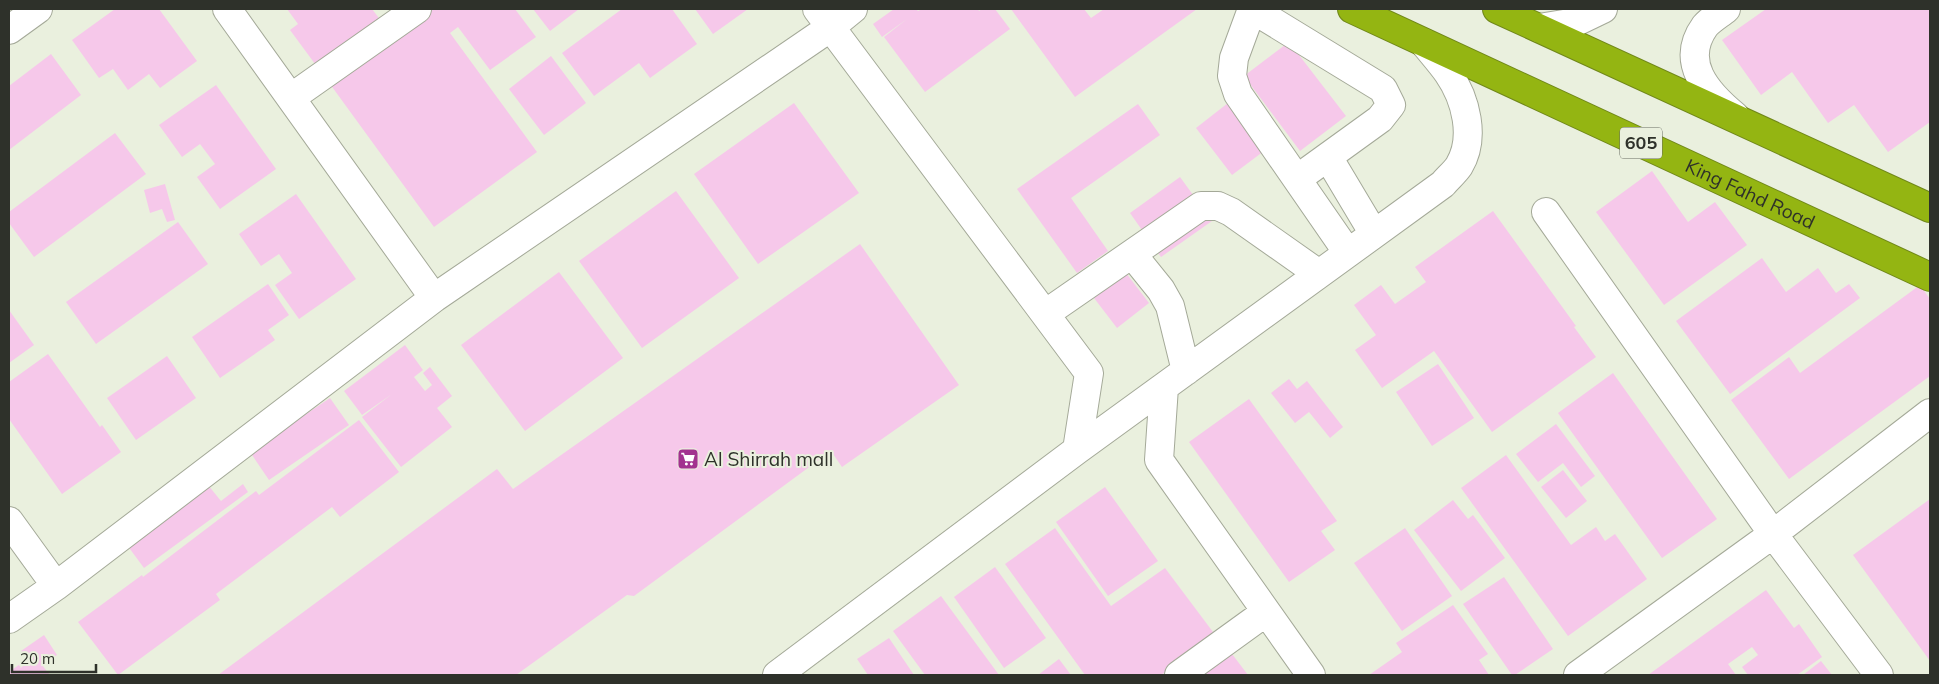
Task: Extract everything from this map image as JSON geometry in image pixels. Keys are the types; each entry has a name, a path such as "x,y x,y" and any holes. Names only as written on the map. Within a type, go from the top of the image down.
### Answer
{"highway":[{"name":"King Fahd Road","path":"1352,9 1930,277"},
{"path":"1497,9 1745,125 1930,208"}],"street":[{"path":"9,30 38,9"},
{"path":"227,9 292,97 434,298"},
{"path":"292,97 417,9"},
{"path":"9,619 56,586 434,298 824,18 853,9"},
{"path":"1297,179 1380,119 1391,105 1383,89 1252,9 1234,58 1232,76 1238,94 1348,253"},
{"path":"1539,28 1576,22 1603,9"},
{"path":"1726,9 1706,25 1697,42 1695,57 1698,72 1706,88 1717,101 1745,125"},
{"path":"824,18 1089,373 1077,450"},
{"path":"777,675 1077,450 1444,184 1459,166 1467,146 1468,123 1461,98 1449,74 1424,43"},
{"path":"1328,157 1374,234"},
{"path":"1045,314 1201,206 1218,206 1231,212 1319,274"},
{"path":"1546,212 1773,534 1879,675"},
{"path":"1132,254 1161,290 1170,306 1175,379 1159,460 1311,675"},
{"path":"1578,675 1773,534 1930,412"},
{"path":"9,521 56,586"},
{"path":"1180,675 1266,612"}],"building":[{"path":"115,9 159,9 197,61 160,88 149,74 128,90 113,69 99,78 72,40"},
{"path":"287,9 372,9 382,22 318,68 290,30 298,24"},
{"path":"433,9 515,9 536,37 490,70 458,27 450,33 537,152 434,227 330,84"},
{"path":"533,9 579,9 550,31"},
{"path":"622,9 672,9 697,44 650,78 639,63 594,96 562,53"},
{"path":"695,9 748,9 713,34"},
{"path":"894,9 916,9 918,11 922,9 978,9 979,11 982,9 995,9 1010,29 925,92 884,37 907,19 882,37 873,24"},
{"path":"1011,9 1084,9 1091,18 1104,9 1197,9 1075,97"},
{"path":"1766,9 1930,9 1930,122 1888,152 1854,105 1828,123 1792,72 1761,95 1722,40"},
{"path":"1289,42 1346,116 1300,151 1244,76"},
{"path":"51,54 81,95 9,150 9,86"},
{"path":"551,56 586,103 544,135 509,89"},
{"path":"216,85 276,169 220,209 197,177 215,164 200,144 182,157 159,125"},
{"path":"794,103 859,193 758,264 694,174"},
{"path":"1228,103 1264,151 1232,175 1196,128"},
{"path":"1138,104 1160,135 1071,198 1108,251 1077,273 1017,189"},
{"path":"115,133 146,174 34,257 9,223 9,212"},
{"path":"1652,171 1688,222 1715,202 1747,245 1664,305 1596,212"},
{"path":"1180,177 1212,221 1161,257 1130,213"},
{"path":"165,184 175,220 167,222 162,209 150,213 144,190"},
{"path":"676,191 739,278 642,348 579,261"},
{"path":"296,194 356,279 299,319 275,285 292,273 279,254 261,266 239,234"},
{"path":"1493,211 1576,326 1574,327 1596,357 1492,432 1434,351 1382,388 1355,350 1376,335 1354,305 1381,285 1395,304 1426,282 1415,267"},
{"path":"178,222 208,264 96,344 66,302"},
{"name":"Al Shirrah mall","path":"860,244 959,385 842,467 831,451 634,596 627,595 516,675 218,675 497,469 513,489"},
{"path":"1762,258 1786,292 1818,268 1836,293 1849,284 1860,298 1730,394 1676,321"},
{"path":"559,272 623,358 525,431 461,345"},
{"path":"1126,273 1149,303 1117,328 1094,298"},
{"path":"268,284 289,315 268,330 275,340 220,378 192,337"},
{"path":"1920,285 1930,299 1930,376 1789,479 1731,400 1789,357 1800,373"},
{"path":"9,310 34,345 9,363"},
{"path":"405,345 423,370 414,377 425,391 432,385 423,373 430,367 452,396 437,408 452,427 401,467 362,417 392,394 362,415 344,391"},
{"path":"48,354 100,427 102,425 121,452 62,494 9,419 9,382"},
{"path":"167,356 196,398 136,440 107,398"},
{"path":"1438,364 1474,418 1432,446 1396,392"},
{"path":"1613,373 1717,519 1662,558 1558,413"},
{"path":"1289,379 1297,389 1307,381 1343,427 1330,438 1309,412 1295,423 1271,393"},
{"path":"330,398 349,425 269,480 250,452"},
{"path":"1249,399 1337,521 1321,531 1335,550 1289,582 1189,442"},
{"path":"359,420 399,472 340,517 332,507 216,594 220,600 118,675 78,622 142,575 143,577 256,491 259,495"},
{"path":"1556,424 1595,476 1581,487 1563,463 1538,482 1516,454"},
{"path":"1506,455 1571,545 1596,527 1605,541 1615,534 1647,579 1568,636 1461,488"},
{"path":"1563,470 1587,501 1566,518 1541,487"},
{"path":"243,484 248,492 144,568 127,545 208,485 221,501"},
{"path":"1105,487 1158,561 1108,596 1056,522"},
{"path":"1930,499 1930,661 1853,555"},
{"path":"1453,500 1468,519 1473,515 1505,558 1461,591 1414,530"},
{"path":"1055,528 1111,606 1165,568 1216,636 1161,675 1085,675 1005,564"},
{"path":"1405,528 1452,596 1402,631 1354,563"},
{"path":"995,567 1046,638 1004,668 954,597"},
{"path":"1504,577 1553,649 1515,675 1512,675 1463,604"},
{"path":"1766,590 1794,628 1799,624 1822,657 1797,675 1748,675 1742,667 1758,655 1752,647 1728,664 1736,675 1648,675"},
{"path":"941,596 999,675 925,675 893,631"},
{"path":"1453,605 1488,654 1479,660 1489,675 1369,675 1402,652 1396,643"},
{"path":"44,635 57,655 42,665 50,675 9,675 9,672 34,654 27,658 21,651"},
{"path":"889,638 914,675 868,675 857,659"},
{"path":"1229,650 1248,675 1194,675"},
{"path":"1059,659 1071,675 1038,675"},
{"path":"1821,661 1832,675 1803,675"}],"place":[{"name":"Al Shirrah mall","path":"688,459"}]}
